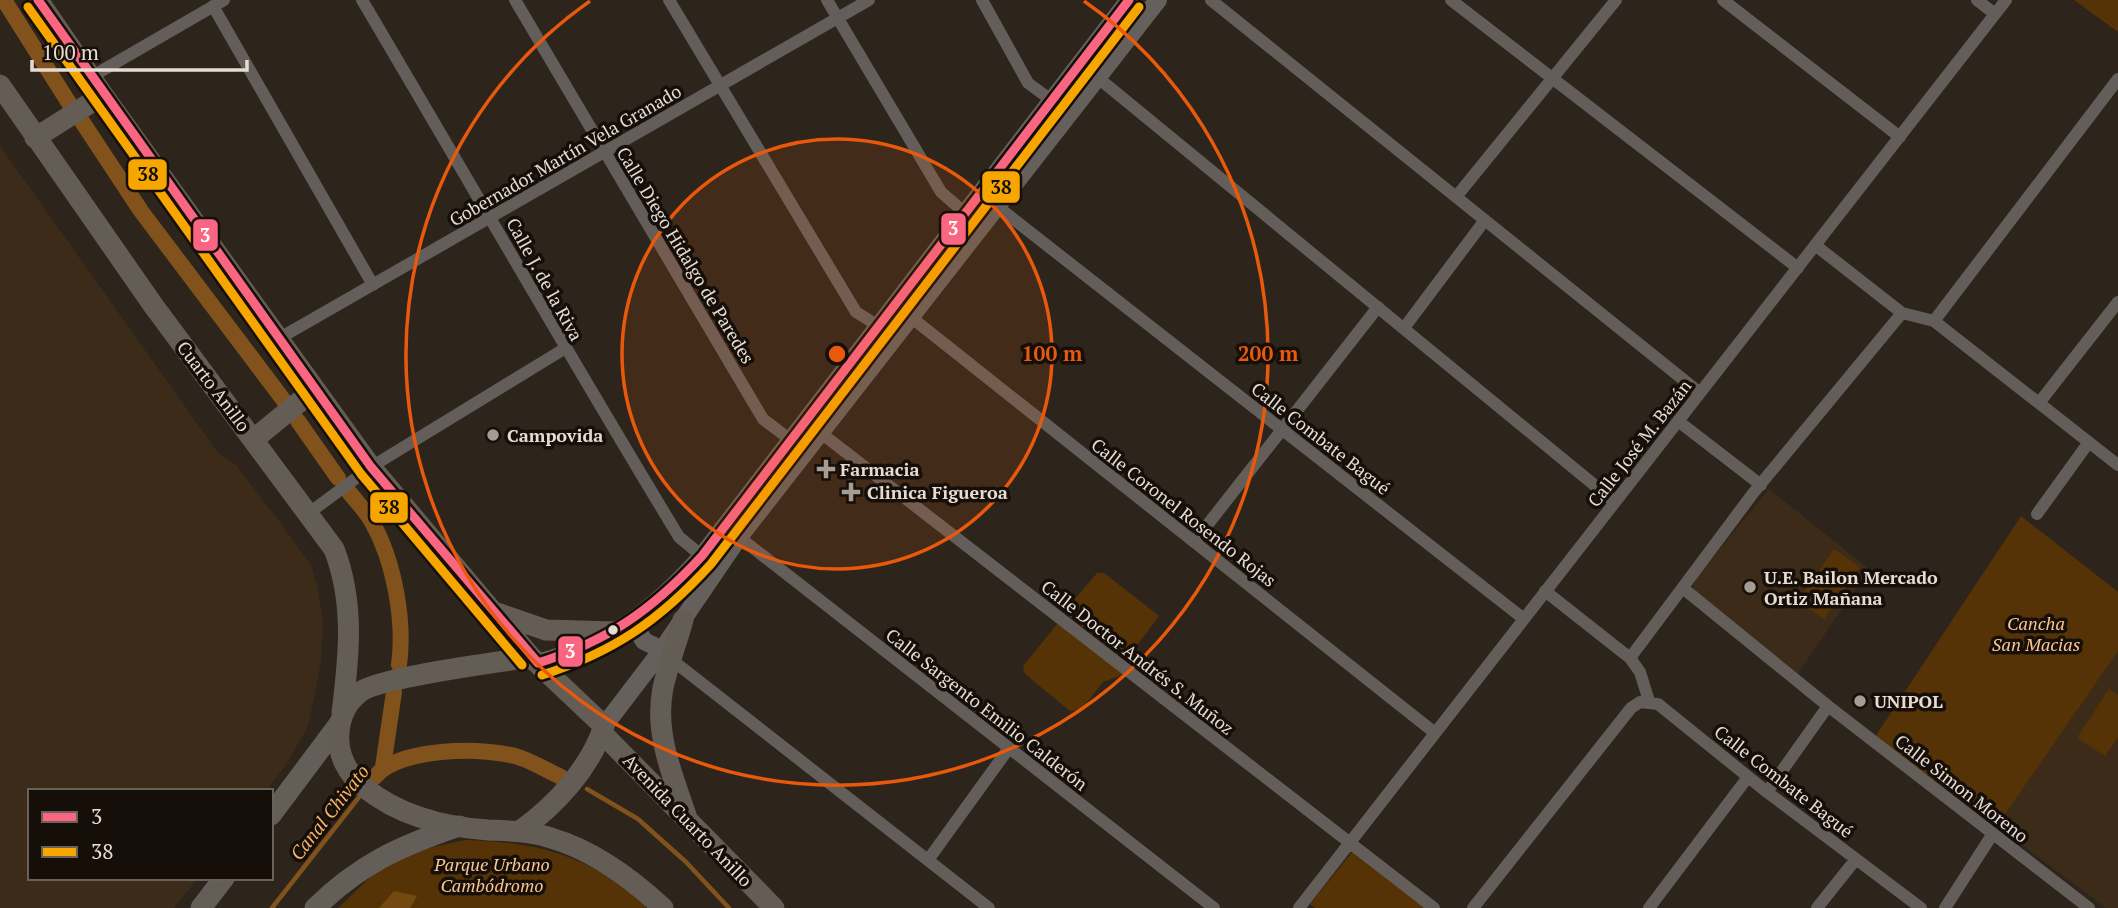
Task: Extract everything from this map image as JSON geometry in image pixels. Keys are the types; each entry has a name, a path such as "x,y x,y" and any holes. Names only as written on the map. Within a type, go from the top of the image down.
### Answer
{"highway":[{"path":"38,0 93,92 278,339 307,396 364,472 534,660 603,730 564,793 545,813 521,830"},
{"name":"Cuarto Anillo","path":"0,85 35,138 334,549 348,593 348,665 341,719"},
{"path":"35,138 62,121 93,92"},
{"path":"254,439 307,396"},
{"path":"493,612 546,630 624,628"},
{"path":"683,620 667,655 662,736 688,821"},
{"path":"534,660 383,684 359,693 341,719 341,751 355,781 375,797 423,819 459,826 521,830 554,838 584,852 658,905"},
{"name":"Avenida Cuarto Anillo","path":"603,730 774,908"}],"main road":[{"path":"534,660 569,654 624,628 668,594 702,556 792,441 1129,0"},
{"path":"1121,47 1122,31 1149,0"},
{"path":"683,620 739,537 1158,0"},
{"path":"603,730 667,655 624,628"},
{"path":"273,812 341,719"},
{"path":"315,908 343,881 378,858 459,826"},
{"path":"201,908 222,880"}],"street":[{"name":"Calle J. de la Riva","path":"362,0 491,217 564,349 678,537 702,556"},
{"name":"Calle Diego Hidalgo de Paredes","path":"516,0 763,419 792,441"},
{"path":"669,0 856,312 880,327"},
{"path":"827,0 940,192 965,213"},
{"name":"Gobernador Martín Vela Granado","path":"278,339 869,0"},
{"path":"982,0 1028,83 1051,100"},
{"path":"1211,0 1700,393"},
{"path":"1451,0 1798,268"},
{"path":"1456,197 1616,0"},
{"path":"1723,0 1900,137"},
{"path":"1977,0 1995,14"},
{"name":"Calle José M. Bazán","path":"1299,908 2006,0"},
{"path":"93,92 218,3 373,285"},
{"path":"1097,77 1615,502"},
{"path":"1934,321 2118,79"},
{"name":"Calle Combate Bagué","path":"998,207 1524,619"},
{"path":"1404,328 1485,220"},
{"path":"1815,245 1902,313 1934,321 2118,465"},
{"path":"2039,403 2118,302"},
{"path":"1194,542 1378,307"},
{"path":"1629,658 1761,485 1902,313"},
{"name":"Calle Coronel Rosendo Rojas","path":"912,318 1435,733"},
{"path":"309,513 364,472 564,349"},
{"path":"1678,421 1761,485"},
{"name":"Calle Doctor Andrés S. Muñoz","path":"821,433 1434,908"},
{"path":"2037,514 2089,442"},
{"name":"Calle Sargento Emilio Calderón","path":"739,537 1214,908"},
{"name":"Calle Simon Moreno","path":"1684,589 1828,706 2089,908"},
{"path":"1473,908 1631,708 1649,701 1640,672 1629,658 1545,591"},
{"path":"667,655 989,908"},
{"name":"Calle Combate Bagué","path":"1649,701 1658,704 1767,792 1922,908"},
{"path":"1767,792 1828,706"},
{"path":"928,860 1009,748"},
{"path":"1649,908 1748,777"},
{"path":"1945,908 1992,835"},
{"path":"1817,908 1856,859"}],"shaded area":[{"path":"0,146 218,453 236,465 311,565 323,620 321,662 308,726 286,765 268,789 28,789 28,880 196,880 174,908 0,908"},
{"path":"1769,489 1869,569 1797,675 1693,591 1694,581"},
{"path":"2118,651 2118,908 2106,908 1997,826"},
{"path":"394,891 417,896 410,908 379,908"}],"green space":[{"path":"2074,0 2118,0 2118,32"},
{"name":"Cancha San Macias","path":"2021,516 2118,592 2118,651 1997,826 1875,737"},
{"path":"1834,549 1860,567 1824,619 1798,601"},
{"path":"1097,573 1104,573 1159,616 1126,660 1064,612"},
{"path":"1058,623 1124,674 1103,682 1081,710 1070,711 1025,674 1023,666"},
{"path":"2109,689 2118,695 2118,737 2105,756 2077,738"},
{"name":"Parque Urbano Cambódromo","path":"465,840 507,843 563,855 618,883 638,897 646,908 338,908 383,865 421,850"},
{"path":"1353,851 1426,908 1315,908 1310,904"}],"waterway":[{"path":"4,0 69,103"},
{"path":"81,120 141,211 285,402"},
{"path":"298,421 338,478"},
{"path":"349,492 364,510 380,537 392,573 399,610 399,665"},
{"path":"383,767 394,692"},
{"path":"375,777 386,767 403,760 422,755 466,751 521,758 561,777"},
{"name":"Canal Chivato","path":"370,783 383,767"},
{"path":"587,789 638,819 686,862 729,908"},
{"name":"Canal Chivato","path":"272,908 363,792"}],"transit line":[{"name":"3","path":"38,0 371,467 538,663 586,645 628,622 665,592 702,556 1129,0"},
{"name":"38","path":"28,7 361,474 522,665"},
{"name":"38","path":"542,675 592,656 634,632 673,602 711,564 1139,7"}],"place":[{"name":"Campovida","path":"493,435"},
{"name":"Farmacia","path":"826,469"},
{"name":"Clinica Figueroa","path":"851,492"},
{"name":"U.E. Bailon Mercado Ortiz Mañana","path":"1750,587"},
{"name":"UNIPOL","path":"1860,701"}]}
